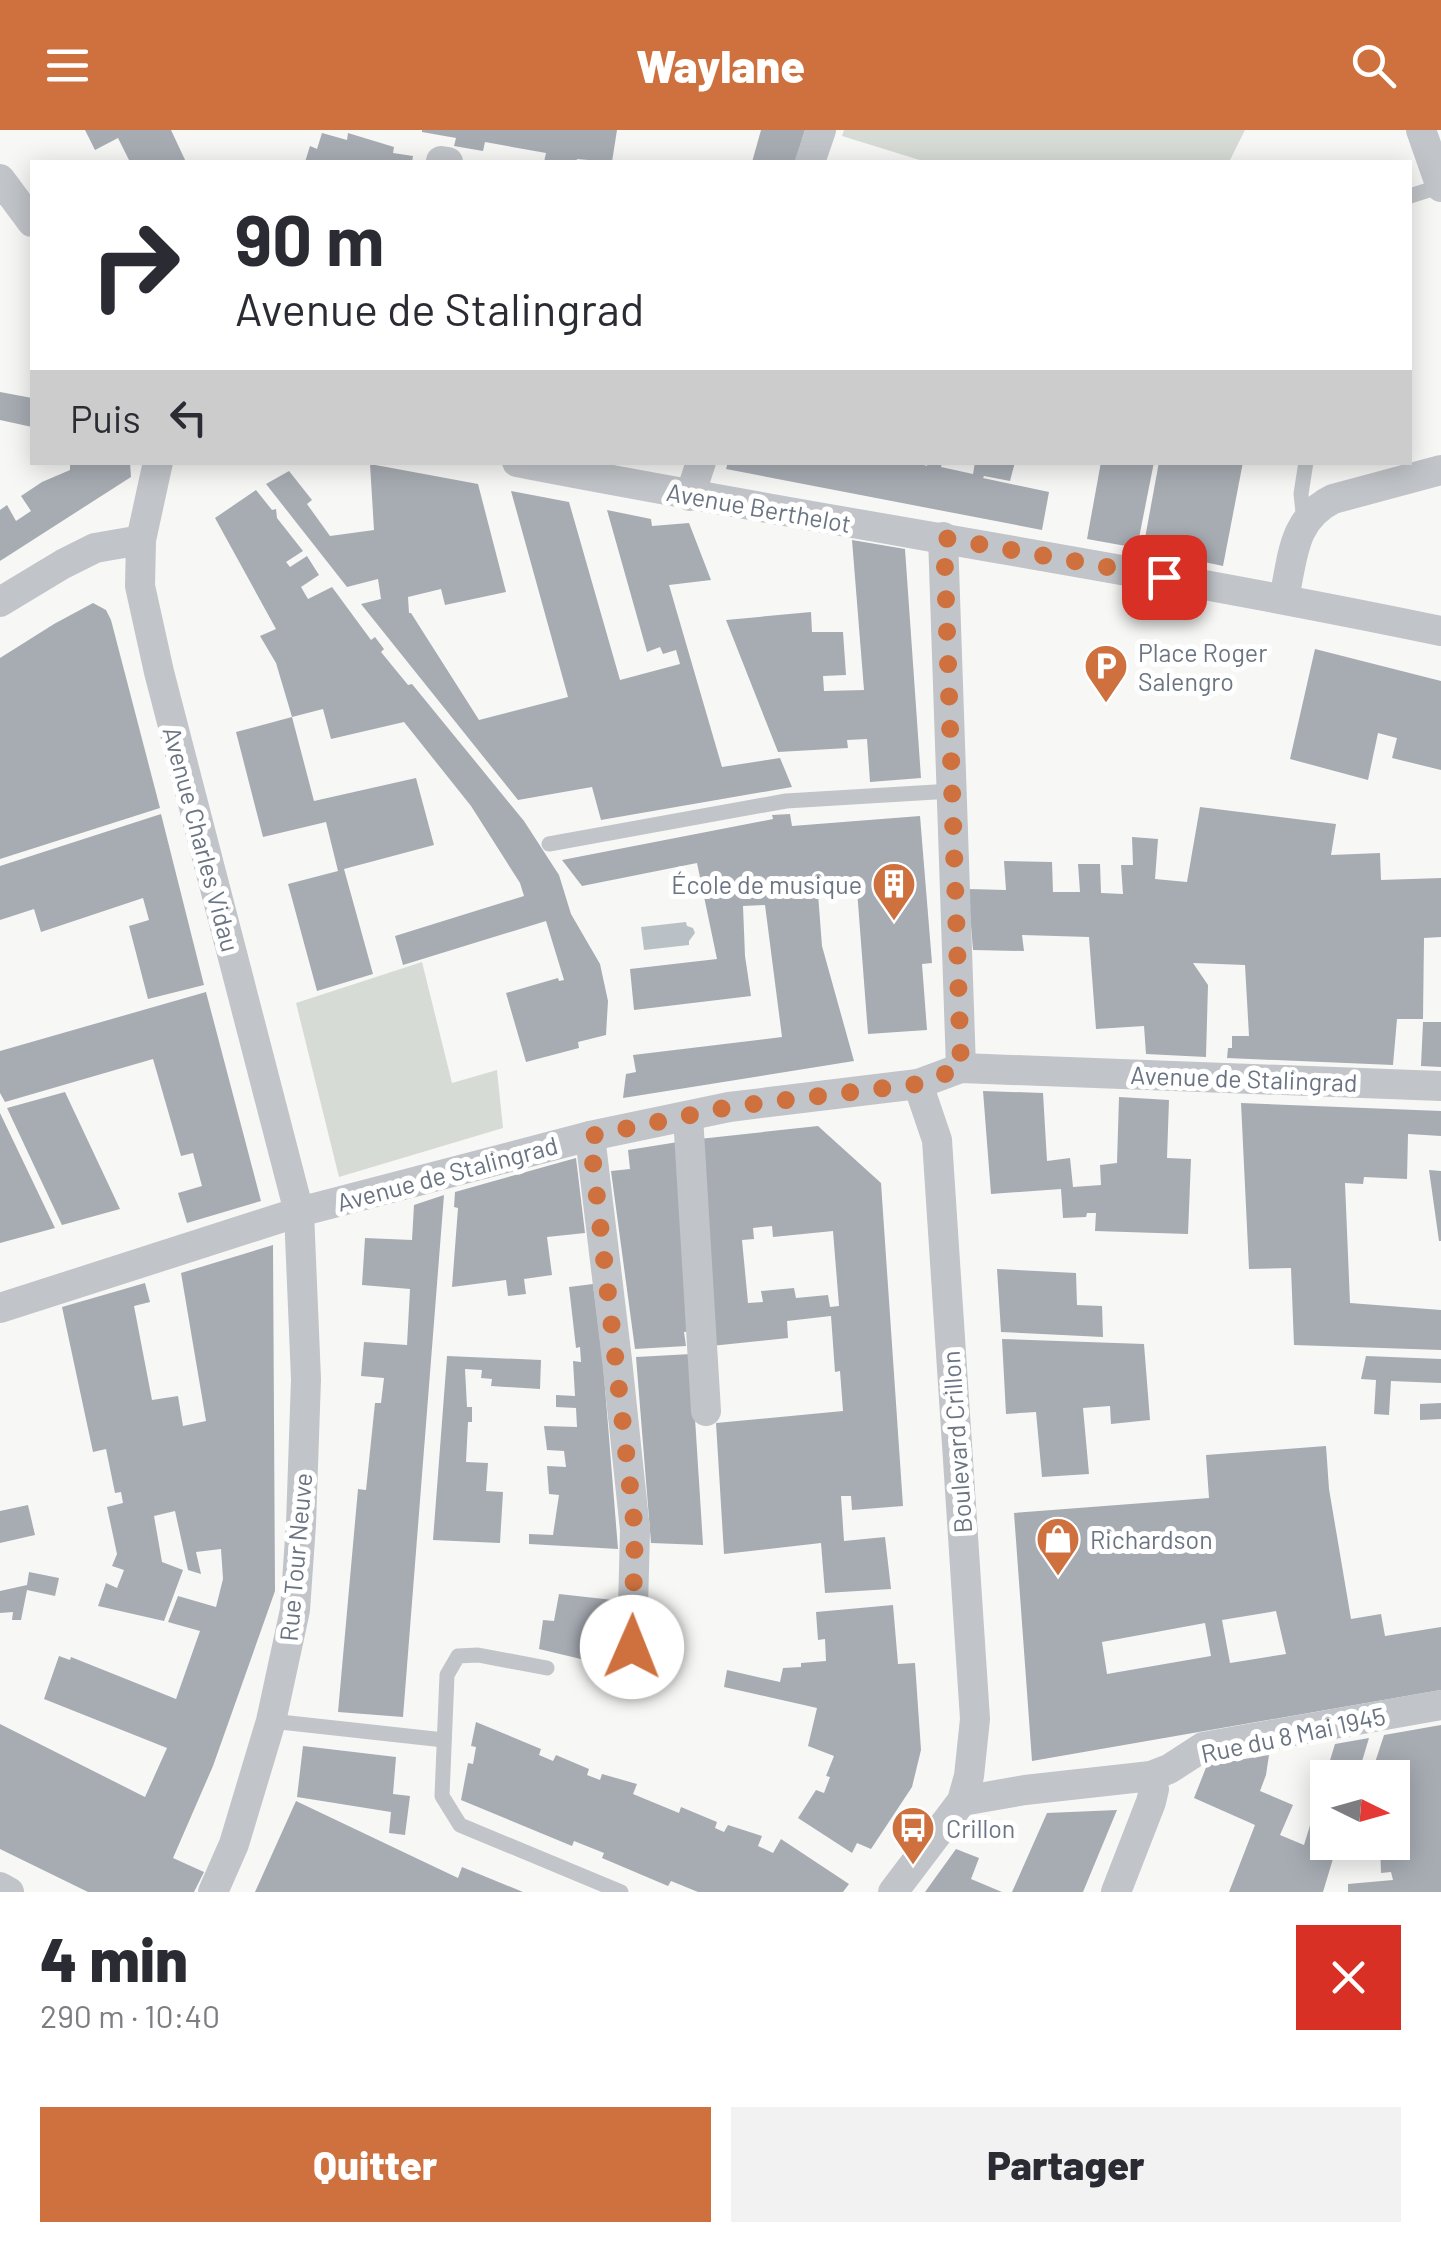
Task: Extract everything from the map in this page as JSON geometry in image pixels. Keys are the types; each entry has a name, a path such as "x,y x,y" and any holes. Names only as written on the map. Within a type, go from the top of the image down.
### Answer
{"street":[{"path":"811,160 820,130"},
{"path":"1421,130 1441,186"},
{"path":"0,179 30,219"},
{"name":"Avenue Charles Vidau","path":"157,465 141,540 140,586 158,672 298,1212"},
{"name":"Avenue Berthelot","path":"532,465 690,496 1284,598 1441,631"},
{"path":"690,496 700,465"},
{"path":"1284,598 1304,520 1319,506 1441,470"},
{"path":"944,538 961,1068"},
{"path":"0,602 95,548 141,540"},
{"name":"Avenue de Stalingrad","path":"0,1308 298,1212 590,1136 729,1107 918,1084 961,1068 1441,1086"},
{"name":"Boulevard Crillon","path":"918,1084 937,1140 975,1719 962,1801"},
{"path":"688,1116 706,1411"},
{"path":"590,1136 635,1530 632,1647"},
{"name":"Rue Tour Neuve","path":"213,1892 234,1844 272,1721 295,1610 306,1380 298,1212"},
{"name":"Rue du 8 Mai 1945","path":"1150,1776 1202,1748 1441,1706"},
{"path":"893,1892 962,1801 1150,1776 1152,1802 1116,1892"},
{"path":"0,1888 9,1892"}],"lane":[{"path":"1412,195 1441,186"},
{"path":"1304,520 1301,494 1306,465"},
{"path":"548,844 786,801 952,791"},
{"path":"547,1668 478,1654 458,1656 447,1675 442,1796 460,1825 620,1892"},
{"path":"272,1721 444,1740"}],"shaded area":[{"path":"844,130 1245,130 1230,160 920,160 842,136"},
{"path":"686,922 695,933 689,945 644,950 641,927"},
{"path":"422,962 452,1083 497,1070 503,1128 339,1177 296,1003"}],"building":[{"path":"85,130 171,130 185,160 129,160 118,138 95,150"},
{"path":"617,130 612,160 544,160 546,153 485,142 483,151 454,146 456,138 422,132"},
{"path":"761,130 805,130 796,160 753,160"},
{"path":"322,133 347,140 348,133 394,147 393,153 413,156 412,160 306,160 310,146 317,149"},
{"path":"0,392 30,398 30,427 0,420"},
{"path":"70,465 130,465 131,477 0,561 0,510 7,505 16,521 31,511 21,496 70,470"},
{"path":"370,465 478,484 506,592 445,605 441,589 408,597 409,613 479,720 568,697 511,491 569,502 620,680 680,664 676,650 663,654 660,647 647,652 607,510 651,519 652,526 689,523 711,580 669,585 722,767 780,758 792,787 601,820 592,787 518,800 361,604 381,599 378,579 347,587 266,484 289,471 312,500 307,504 330,536 374,530"},
{"path":"727,465 941,465 973,474 974,465 1014,465 1010,481 983,478 1049,492 1042,530 726,469"},
{"path":"1100,465 1153,465 1137,548 1087,539"},
{"path":"1158,465 1242,465 1223,566 1143,549"},
{"path":"256,490 272,510 276,509 277,518 303,551 286,562 290,567 307,556 319,575 301,587 308,599 332,587 371,640 375,637 384,649 381,652 524,821 559,875 571,914 600,964 608,1001 606,1035 578,1042 579,1048 526,1062 506,993 558,978 564,980 546,921 403,965 395,936 524,896 520,883 471,806 404,722 331,739 323,709 292,717 276,663 260,636 276,629 215,518"},
{"path":"852,540 905,549 921,778 870,782 867,739 847,740 848,748 778,752 726,620 811,612 812,632 843,632 846,675 823,676 824,691 864,690"},
{"path":"93,603 106,610 111,620 160,808 0,859 0,658"},
{"path":"1315,649 1441,681 1441,770 1392,758 1397,738 1378,733 1368,780 1290,759"},
{"path":"292,717 314,801 416,778 434,845 344,869 373,974 317,991 288,884 338,871 326,822 263,837 236,732"},
{"path":"1200,807 1336,824 1331,855 1380,853 1381,880 1441,878 1441,937 1424,938 1423,1019 1397,1019 1393,1065 1227,1058 1232,1036 1249,1036 1245,965 1193,963 1208,985 1206,1057 1146,1054 1144,1026 1096,1029 1089,937 1022,935 1024,951 973,950 968,889 1006,890 1004,861 1052,862 1053,892 1080,892 1078,864 1100,864 1101,893 1123,894 1121,865 1133,865 1132,837 1158,839 1155,879 1187,882"},
{"path":"161,814 204,985 148,999 129,926 149,920 143,898 41,932 34,909 0,920 0,866"},
{"path":"790,814 792,826 920,816 932,963 922,964 927,1030 868,1034 856,877 804,881 812,895 818,894 822,946 854,1061 623,1098 626,1074 636,1072 633,1055 782,1037 765,905 743,906 751,996 634,1010 630,969 717,959 697,863 582,886 562,860"},
{"path":"206,992 261,1201 187,1223 178,1193 202,1186 193,1153 181,1156 153,1059 5,1102 0,1093 0,1051"},
{"path":"1423,1022 1441,1022 1441,1067 1421,1066"},
{"path":"983,1091 1043,1093 1047,1161 1070,1158 1073,1187 1101,1185 1100,1165 1117,1163 1119,1097 1169,1100 1167,1158 1191,1159 1188,1234 1095,1231 1096,1213 1063,1218 1061,1189 991,1194"},
{"path":"65,1092 120,1209 62,1225 7,1108"},
{"path":"1241,1103 1441,1111 1441,1136 1408,1134 1407,1179 1364,1177 1363,1184 1345,1183 1350,1303 1441,1310 1441,1350 1294,1345 1291,1268 1249,1269"},
{"path":"0,1113 55,1228 0,1243"},
{"path":"818,1126 881,1183 903,1506 852,1510 851,1496 841,1496 844,1541 885,1537 891,1589 825,1593 821,1543 724,1554 716,1423 843,1411 840,1371 835,1372 831,1316 787,1321 788,1338 711,1346 699,1139","holes":["772,1226 773,1237 833,1231 839,1306 830,1307 828,1295 796,1298 794,1288 761,1291 763,1302 748,1303 742,1240 754,1239 753,1228"]},
{"path":"678,1142 691,1331 684,1332 686,1346 635,1349 611,1171 630,1169 628,1150"},
{"path":"576,1158 585,1233 547,1237 552,1275 524,1279 526,1294 508,1296 506,1280 452,1287 458,1208 454,1207 455,1192"},
{"path":"1429,1170 1441,1171 1441,1241 1439,1241"},
{"path":"444,1195 403,1717 338,1712 358,1489 366,1490 375,1403 381,1403 384,1378 361,1376 364,1342 407,1345 410,1289 362,1285 365,1238 412,1240 414,1205"},
{"path":"273,1245 275,1591 213,1766 173,1858 204,1872 194,1892 88,1892 0,1849 0,1724 145,1797 167,1748 44,1699 59,1656 70,1660 71,1657 176,1699 200,1631 168,1622 178,1596 216,1607 223,1579 221,1549 196,1552 201,1574 188,1570 175,1511 154,1516 162,1562 183,1570 164,1621 98,1606 106,1583 117,1588 124,1570 112,1566 117,1554 107,1507 123,1503 121,1492 115,1493 106,1449 93,1452 62,1307 145,1283 150,1302 134,1306 152,1400 178,1396 183,1426 206,1421 181,1273"},
{"path":"997,1269 1076,1273 1077,1305 1102,1306 1103,1337 1001,1332"},
{"path":"593,1284 618,1549 529,1544 529,1534 553,1535 559,1495 549,1494 547,1466 566,1467 564,1451 547,1450 544,1426 577,1427 576,1408 556,1407 556,1395 575,1396 573,1361 581,1362 569,1287"},
{"path":"1002,1339 1144,1344 1150,1420 1111,1424 1110,1406 1083,1408 1089,1474 1042,1477 1036,1412 1006,1414"},
{"path":"691,1354 703,1545 651,1543 636,1357"},
{"path":"447,1356 541,1360 540,1389 491,1386 492,1379 481,1378 482,1370 465,1369 467,1407 472,1407 466,1462 488,1463 486,1491 503,1492 500,1543 433,1540"},
{"path":"1366,1356 1441,1359 1441,1383 1391,1381 1389,1415 1374,1414 1376,1380 1361,1379"},
{"path":"1441,1403 1441,1419 1420,1420 1420,1404"},
{"path":"1326,1446 1329,1489 1351,1619 1381,1614 1385,1636 1441,1627 1441,1690 1032,1761 1014,1513 1209,1498 1206,1455","holes":["1276,1611 1286,1654 1230,1663 1222,1620","1205,1623 1211,1656 1107,1674 1102,1642"]},
{"path":"28,1505 35,1535 0,1543 0,1511"},
{"path":"29,1572 59,1578 55,1596 27,1590 21,1620 12,1620 13,1612 0,1613 0,1591 27,1585"},
{"path":"559,1594 613,1600 606,1665 539,1649 543,1620 554,1621"},
{"path":"893,1605 898,1664 915,1663 921,1750 912,1787 871,1849 857,1843 852,1853 798,1818 816,1790 824,1793 834,1756 808,1746 817,1708 724,1687 727,1670 780,1682 783,1668 826,1661 825,1639 818,1640 816,1612"},
{"path":"476,1722 541,1749 539,1755 553,1761 556,1755 589,1769 587,1775 600,1780 602,1774 637,1784 633,1794 679,1813 681,1807 717,1822 715,1828 724,1832 728,1825 762,1836 758,1846 773,1853 781,1839 849,1884 843,1892 698,1892 671,1881 668,1886 602,1858 604,1853 574,1841 572,1846 461,1800 468,1763 473,1764 476,1747 471,1746"},
{"path":"1441,1725 1441,1892 1348,1892 1348,1884 1393,1880 1391,1872 1381,1873 1381,1860 1410,1860 1410,1760 1376,1760 1384,1735"},
{"path":"1369,1738 1362,1760 1330,1760 1335,1744"},
{"path":"303,1746 396,1757 393,1794 410,1796 405,1835 389,1833 391,1812 297,1797"},
{"path":"1269,1755 1260,1791 1293,1805 1280,1835 1304,1845 1310,1825 1310,1860 1333,1860 1323,1892 1229,1892 1255,1825 1194,1798 1207,1765"},
{"path":"296,1801 458,1878 462,1867 523,1892 255,1892"},
{"path":"1117,1810 1083,1892 1012,1892 1047,1813"},
{"path":"956,1849 979,1858 971,1879 1002,1892 925,1892"}],"place":[{"name":"Place Roger Salengro","path":"1106,704"},
{"name":"École de musique","path":"894,922"},
{"name":"Richardson","path":"1058,1577"},
{"name":"Crillon","path":"913,1866"}],"route":[{"path":"632,1647 635,1530 590,1136 729,1107 918,1084 961,1068 944,538 1164,577"}]}
